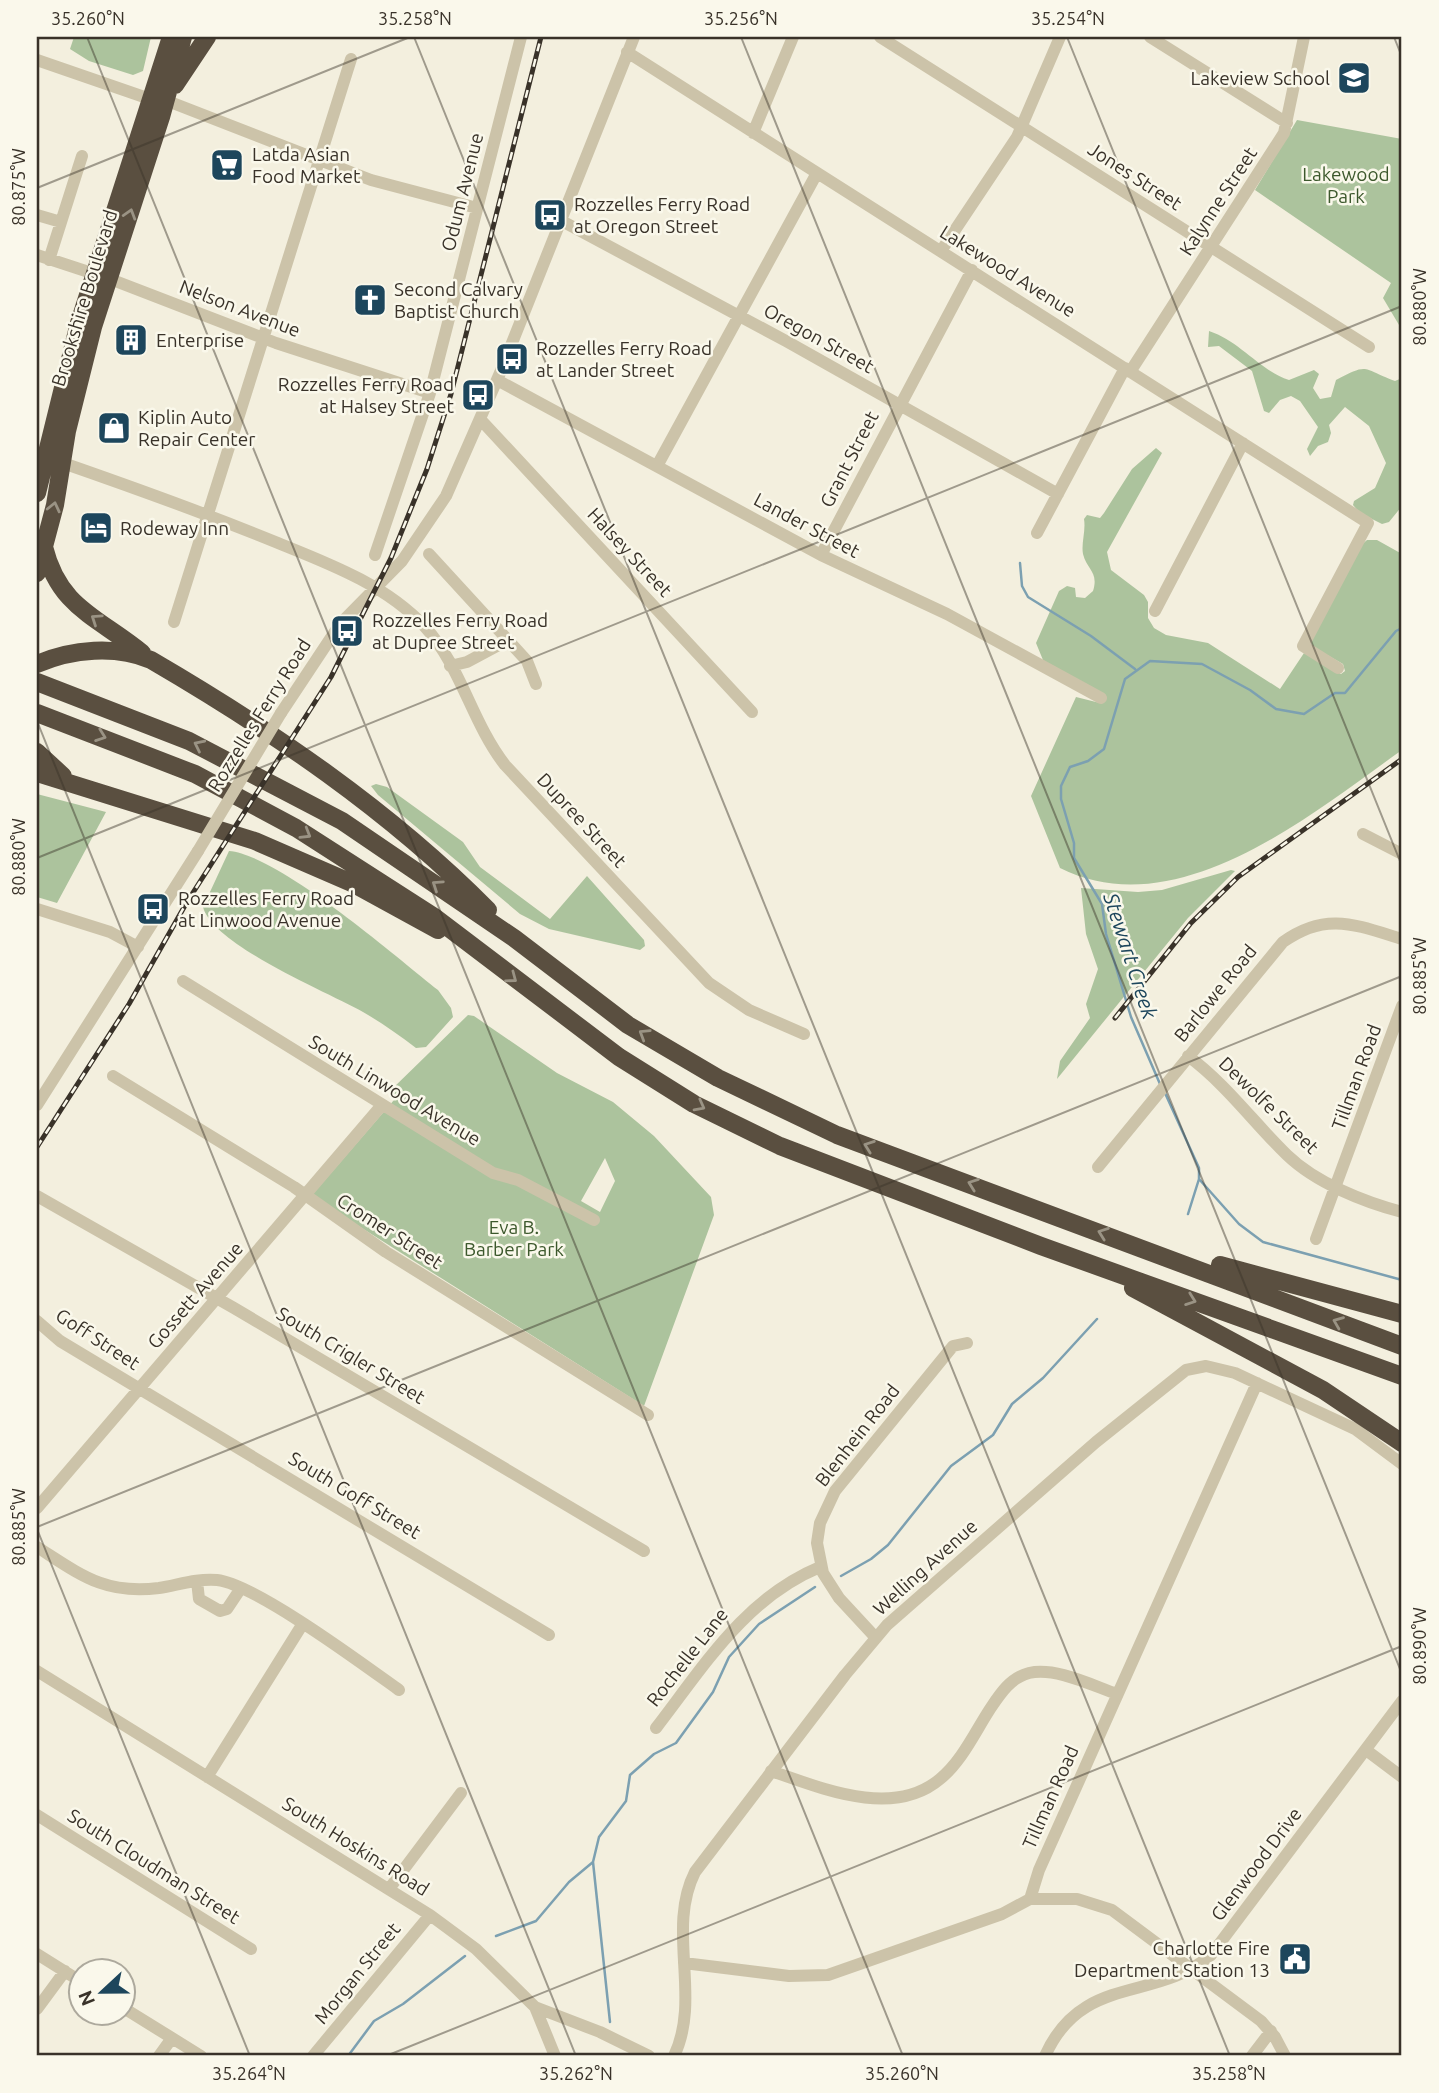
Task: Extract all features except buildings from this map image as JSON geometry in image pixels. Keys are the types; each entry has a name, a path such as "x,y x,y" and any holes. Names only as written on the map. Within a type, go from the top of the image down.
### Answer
{"highway":[{"name":"Brookshire Boulevard","path":"37,573 103,276 157,100 171,37"},
{"name":"Brookshire Boulevard","path":"157,100 183,37"},
{"path":"157,100 207,37"},
{"name":"Brookshire Boulevard","path":"37,493 41,456 69,357 103,276"},
{"path":"44,547 53,576 68,599 150,660 223,704 358,796 441,864 514,938"},
{"path":"39,662 105,650 129,652 150,660"},
{"path":"37,682 190,741 342,821 514,938 602,1007 718,1078 837,1135 1402,1346"},
{"path":"37,713 195,774 351,861 476,948 596,1041 694,1104 808,1159 1081,1261 1402,1376"},
{"path":"37,752 73,783"},
{"path":"37,773 255,841 354,884 476,948"},
{"path":"1138,1246 1195,1258 1324,1296 1402,1314"},
{"path":"1081,1261 1323,1390 1402,1443"}],"street":[{"name":"Odum Avenue","path":"375,555 430,393 521,37"},
{"name":"Rozzelles Ferry Road","path":"38,1100 138,947 281,713 347,615 377,588 433,520 497,380 634,37"},
{"path":"753,133 793,37"},
{"name":"Jones Street","path":"880,37 1369,347"},
{"path":"941,251 1023,126 1060,37"},
{"path":"1150,37 1287,124"},
{"name":"Kalynne Street","path":"1037,533 1128,370 1210,248 1287,124 1304,37"},
{"name":"Lakewood Avenue","path":"627,52 1368,523 1303,646 1338,668"},
{"path":"174,622 352,59"},
{"path":"37,60 157,100 321,162 396,187 477,208"},
{"path":"50,260 82,156"},
{"path":"657,466 817,173"},
{"path":"37,215 61,222"},
{"name":"Oregon Street","path":"560,220 899,404 1058,494"},
{"name":"Nelson Avenue","path":"37,255 103,276 265,339 430,393"},
{"name":"Grant Street","path":"821,555 972,270"},
{"name":"Lander Street","path":"497,380 821,555 968,625 1101,698"},
{"name":"Halsey Street","path":"480,419 752,712"},
{"path":"1155,611 1243,443"},
{"name":"Dupree Street","path":"63,463 314,558 377,588 424,626 450,666 485,736 505,765 692,967 729,998 804,1034"},
{"path":"429,554 527,661 537,684"},
{"path":"450,666 467,662 508,640"},
{"path":"1363,834 1402,854"},
{"path":"37,909 110,932 138,947"},
{"name":"Barlowe Road","path":"1098,1167 1269,957 1295,934 1315,926 1343,922 1402,939"},
{"name":"South Linwood Avenue","path":"183,981 493,1173 518,1180 594,1220"},
{"name":"Tillman Road","path":"1316,1239 1402,1006"},
{"name":"Dewolfe Street","path":"1188,1056 1222,1084 1303,1168 1336,1186 1402,1212"},
{"name":"Cromer Street","path":"113,1076 294,1187 304,1197 386,1252 648,1415"},
{"name":"Gossett Avenue","path":"37,1508 382,1105"},
{"name":"South Crigler Street","path":"37,1196 644,1551"},
{"name":"Goff Street","path":"37,1321 60,1341 140,1388"},
{"name":"Blenhein Road","path":"876,1638 839,1598 820,1567 818,1529 835,1491 953,1346 967,1343"},
{"name":"Welling Avenue","path":"674,2056 683,2028 683,1915 688,1885 771,1770 876,1638 909,1603 1177,1376 1206,1366 1235,1373 1355,1429 1402,1464"},
{"name":"Tillman Road","path":"1030,1899 1039,1870 1257,1382"},
{"name":"South Goff Street","path":"140,1388 550,1634"},
{"path":"37,1547 95,1582 118,1590 137,1591 218,1580 241,1588 302,1625 398,1690"},
{"name":"Rochelle Lane","path":"656,1728 744,1616 791,1580 820,1567"},
{"path":"197,1581 199,1599 220,1611 228,1609 241,1588"},
{"path":"207,1777 302,1625"},
{"name":"South Hoskins Road","path":"37,1671 430,1915 476,1949 535,2007 600,2032 649,2056"},
{"path":"771,1770 839,1792 881,1798 898,1797 925,1789 942,1777 1002,1692 1022,1676 1049,1672 1117,1694"},
{"name":"Glenwood Drive","path":"1045,2056 1063,2025 1086,2006 1192,1969 1220,1944 1402,1701"},
{"path":"1366,1749 1402,1777"},
{"path":"389,1889 461,1793"},
{"name":"South Cloudman Street","path":"37,1815 251,1949"},
{"path":"684,1963 789,1976 828,1975 1002,1914 1030,1899 1077,1899 1097,1903 1121,1915 1271,2031 1285,2056"},
{"name":"Morgan Street","path":"313,2056 430,1915"},
{"path":"37,1954 65,1971 37,2009"},
{"path":"535,2007 555,2056"},
{"path":"136,2016 201,2056"},
{"path":"1252,2056 1271,2031"},
{"path":"159,2056 172,2038"}],"green space":[{"path":"74,37 151,37 143,71 133,75 89,61 70,49"},
{"name":"Lakewood Park","path":"1297,120 1402,139 1402,330 1383,298 1391,283 1255,190"},
{"path":"1209,331 1230,341 1268,370 1289,380 1314,370 1319,374 1313,388 1320,399 1331,397 1336,380 1361,369 1395,381 1402,378 1402,506 1389,522 1382,524 1360,513 1353,505 1354,501 1375,488 1386,463 1369,426 1345,407 1329,425 1331,433 1328,442 1318,446 1310,456 1307,449 1318,427 1300,401 1291,396 1280,400 1269,413 1264,411 1252,371 1219,346 1208,347"},
{"path":"1156,448 1162,453 1107,552 1111,570 1144,595 1148,602 1148,618 1154,628 1166,635 1208,643 1280,689 1304,653 1341,674 1345,671 1343,664 1313,647 1310,639 1359,547 1367,540 1377,540 1402,554 1402,750 1327,804 1241,855 1196,873 1150,883 1105,882 1060,868 1031,796 1076,697 1100,703 1043,660 1036,643 1059,591 1067,586 1075,588 1076,597 1085,598 1093,591 1094,575 1083,554 1084,519 1087,515 1100,518 1132,469"},
{"path":"376,784 387,787 463,842 480,867 550,919 587,876 644,940 645,946 640,950 549,929 520,914 378,795 371,786"},
{"path":"37,794 106,812 57,903 37,897"},
{"path":"229,851 251,857 277,870 336,909 438,990 451,1008 453,1017 426,1047 416,1048 363,1012 273,966 227,937 211,922 203,907"},
{"path":"1235,871 1188,918 1057,1079 1060,1061 1090,1018 1086,1004 1098,969 1086,934 1081,888 1138,892 1162,890"},
{"name":"Eva B. Barber Park","path":"468,1015 474,1016 557,1073 613,1102 654,1136 711,1197 714,1215 644,1406 311,1196 394,1100 389,1096 390,1091","holes":["605,1158 615,1181 600,1212 581,1201"]}],"waterway":[{"path":"1020,563 1022,586 1028,597 1091,636 1135,669"},
{"name":"Stewart Creek","path":"1160,1084 1131,1017 1106,934 1102,904 1074,858 1074,843 1061,799 1061,786 1070,767 1088,761 1104,749 1125,679 1150,661 1202,664 1250,690 1276,709 1304,714 1335,693 1345,693 1396,631 1402,628"},
{"name":"Stewart Creek","path":"1165,1093 1199,1168 1199,1179 1188,1214"},
{"path":"1199,1179 1239,1224 1263,1242 1402,1280"},
{"name":"Stewart Creek","path":"841,1576 871,1559 888,1545 951,1466 993,1435 1012,1404 1043,1378 1097,1319"},
{"name":"Stewart Creek","path":"610,2022 593,1862 599,1837 626,1801 630,1775 654,1754 676,1743 713,1692 729,1657 759,1624 815,1587"},
{"name":"Stewart Creek","path":"496,1936 536,1921 569,1882 593,1862"},
{"name":"Stewart Creek","path":"348,2056 374,2021 403,2004 465,1956"}],"railway":[{"path":"37,1147 129,1004 187,902 331,677 391,558 427,469 451,394 541,37"},
{"path":"1115,1018 1191,923 1238,877 1402,759"}],"place":[{"name":"Lakeview School","path":"1354,78"},
{"name":"Latda Asian Food Market","path":"227,165"},
{"name":"Rozzelles Ferry Road at Oregon Street","path":"550,215"},
{"name":"Second Calvary Baptist Church","path":"370,300"},
{"name":"Enterprise","path":"131,340"},
{"name":"Rozzelles Ferry Road at Lander Street","path":"512,359"},
{"name":"Rozzelles Ferry Road at Halsey Street","path":"478,395"},
{"name":"Kiplin Auto Repair Center","path":"114,428"},
{"name":"Rodeway Inn","path":"96,528"},
{"name":"Rozzelles Ferry Road at Dupree Street","path":"347,631"},
{"name":"Rozzelles Ferry Road at Linwood Avenue","path":"153,909"},
{"name":"Charlotte Fire Department Station 13","path":"1295,1959"}]}
